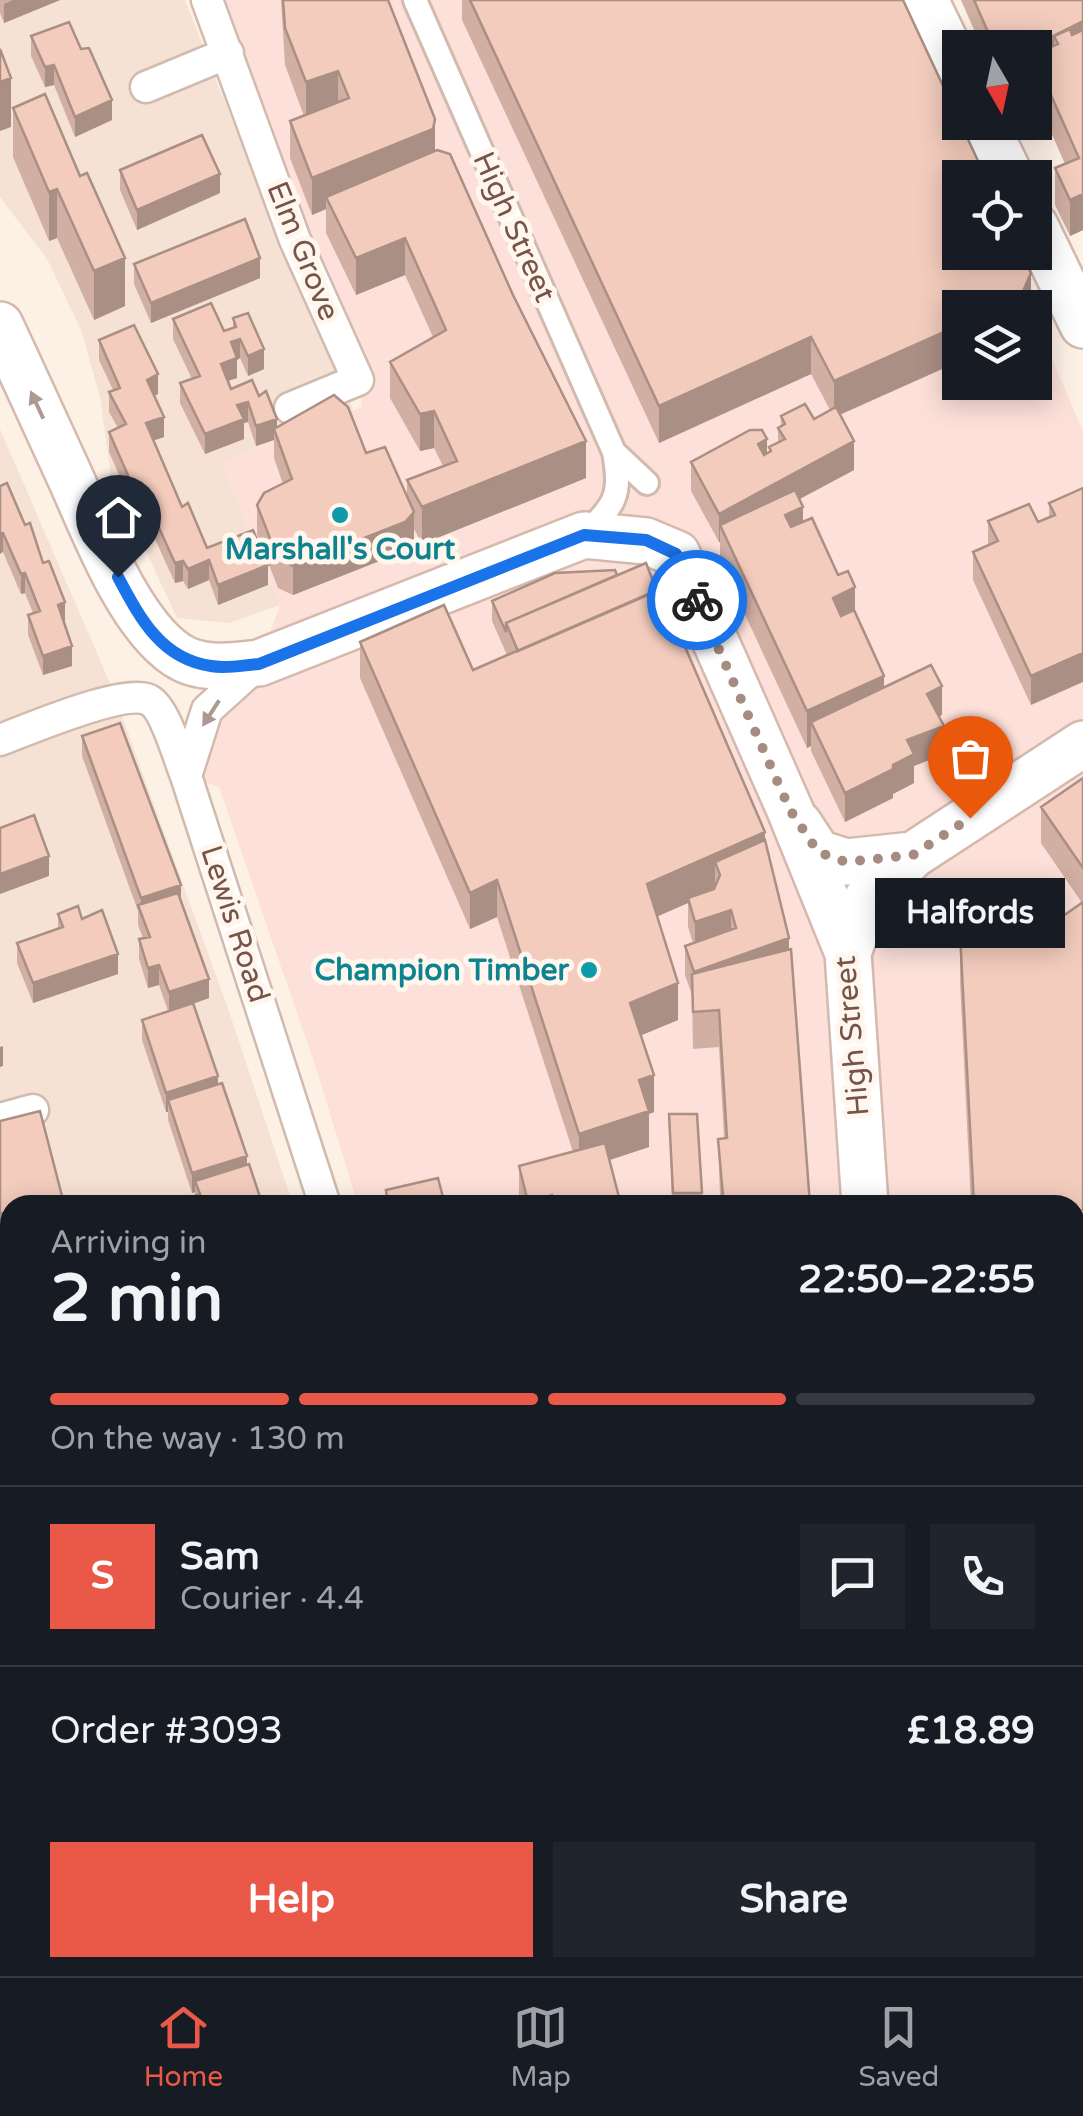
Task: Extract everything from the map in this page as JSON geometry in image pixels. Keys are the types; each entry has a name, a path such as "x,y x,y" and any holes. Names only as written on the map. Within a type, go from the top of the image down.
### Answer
{"main road":[{"path":"925,0 942,35"},
{"path":"1052,261 1083,324"},
{"path":"0,325 101,544 154,636 180,657 213,667 259,664 584,535"},
{"name":"High Street","path":"584,535 646,540 676,554 790,810 848,953 864,1195"},
{"path":"848,953 868,899 913,855 1083,744"},
{"path":"790,810 818,852 846,862 913,855"}],"street":[{"name":"Elm Grove","path":"207,0 296,240 358,380 290,408"},
{"name":"High Street","path":"415,0 614,452 619,482 613,506 584,535"},
{"path":"146,87 228,53"},
{"name":"High Street","path":"614,452 646,483"},
{"path":"186,776 207,710 259,664"},
{"name":"Lewis Road","path":"0,740 83,709 134,698 150,700 160,712 186,776 322,1195"},
{"path":"0,1119 33,1110"}],"shaded area":[{"path":"0,0 185,0 285,256 353,409 223,465 280,605 229,623 177,618 111,476 100,397 81,330 47,259 0,197"},
{"path":"207,0 887,0 953,160 942,160 942,270 960,270 960,290 942,290 942,400 1052,400 1052,359 1083,431 1083,1195 355,1195 316,1068 219,787 186,776 207,710 259,663 280,605 223,465 277,439 362,407 358,380"},
{"path":"0,429 110,683 230,1014 290,1195 0,1195"}],"building":[{"path":"283,0 388,0 435,119 433,129 312,178 290,121 349,98 338,71 306,82 285,28"},
{"path":"470,0 903,0 942,84 942,140 968,140 978,160 942,160 942,270 1030,270 1024,290 942,290 942,333 834,381 811,337 659,406"},
{"path":"974,0 1083,0 1083,21 1052,36 1052,30 987,30"},
{"path":"69,22 81,49 89,48 112,100 75,117 54,65 45,67 31,36"},
{"path":"1070,29 1072,35 1083,30 1083,194 1070,200 1055,168 1079,158 1052,97 1052,47 1058,44 1054,36"},
{"path":"0,49 11,78 0,82"},
{"path":"45,94 80,176 87,173 125,258 94,271 57,189 49,192 13,108"},
{"path":"202,135 220,174 137,210 120,170"},
{"path":"437,150 450,154 513,295 586,441 422,507 407,480 457,461 434,411 420,414 390,362 446,330 405,238 356,258 326,197"},
{"path":"245,219 260,258 151,303 134,264"},
{"path":"211,303 224,331 236,327 233,318 248,313 264,349 248,356 240,339 231,342 237,358 221,364 231,389 252,380 259,396 266,391 277,419 256,426 248,402 237,405 244,419 205,434 180,383 200,376 173,319"},
{"path":"134,325 158,374 147,380 164,417 146,423 182,507 188,503 207,548 253,530 268,565 218,585 209,560 188,569 183,561 175,563 155,519 148,521 109,432 126,424 109,392 120,388 99,340"},
{"name":"Marshall's Court","path":"334,395 348,407 366,453 385,447 414,512 405,522 293,566 278,559 257,505 264,493 292,479 274,429"},
{"path":"805,404 814,419 836,407 854,441 719,514 691,462 750,430 762,430 767,439 758,444 764,455 771,451 769,447 785,439 778,428 785,424 781,416"},
{"path":"7,483 25,525 30,523 43,563 49,561 65,602 58,605 72,646 43,656 28,615 40,611 25,573 21,574 3,533 0,534 0,486"},
{"path":"1083,488 1083,653 1031,676 973,552 998,541 988,521 1029,504 1038,522 1055,515 1049,503"},
{"path":"795,490 803,507 785,515 791,527 812,518 838,575 848,571 855,587 833,598 841,616 854,610 884,676 807,711 720,525"},
{"path":"646,563 657,591 518,651 506,623"},
{"path":"615,570 617,575 506,623 506,632 492,601 555,573"},
{"path":"660,589 765,832 647,884 678,983 630,1003 654,1075 639,1080 649,1111 579,1134 497,880 470,893 360,642 444,605 473,670"},
{"path":"931,665 942,686 927,694 944,726 907,740 914,754 845,793 811,722"},
{"path":"120,723 181,885 141,898 82,736"},
{"path":"1083,778 1083,868 1041,807"},
{"path":"34,815 49,856 0,874 0,828"},
{"path":"765,840 789,938 694,972 685,946 736,928 731,910 695,922 688,898 714,889 720,875 715,862"},
{"path":"178,893 209,979 169,992 159,965 148,968 139,939 150,937 138,905"},
{"path":"1083,902 1083,1195 973,1195 960,933 1039,933"},
{"path":"78,906 82,919 102,910 118,954 33,983 17,943 63,927 58,914"},
{"path":"791,949 809,1195 723,1195 718,1139 727,1138 719,1010 693,1012 692,974"},
{"path":"193,1003 218,1076 166,1093 142,1020"},
{"path":"222,1083 247,1156 192,1173 168,1100"},
{"path":"40,1111 62,1195 0,1195 0,1121"},
{"path":"669,1114 697,1114 702,1193 673,1193"},
{"path":"605,1143 618,1195 526,1195 519,1166"},
{"path":"249,1164 259,1195 197,1195 195,1181"},
{"path":"438,1178 442,1195 387,1195 386,1190"}],"way so far":[{"path":"697,600 790,810 818,852 846,862 913,855 970,818"}],"place":[{"name":"Marshall's Court","path":"340,515"},
{"name":"Halfords","path":"970,818"},
{"name":"Champion Timber","path":"589,970"}],"route":[{"path":"118,577 154,636 180,657 213,667 259,664 584,535 646,540 676,554 697,600"}]}
